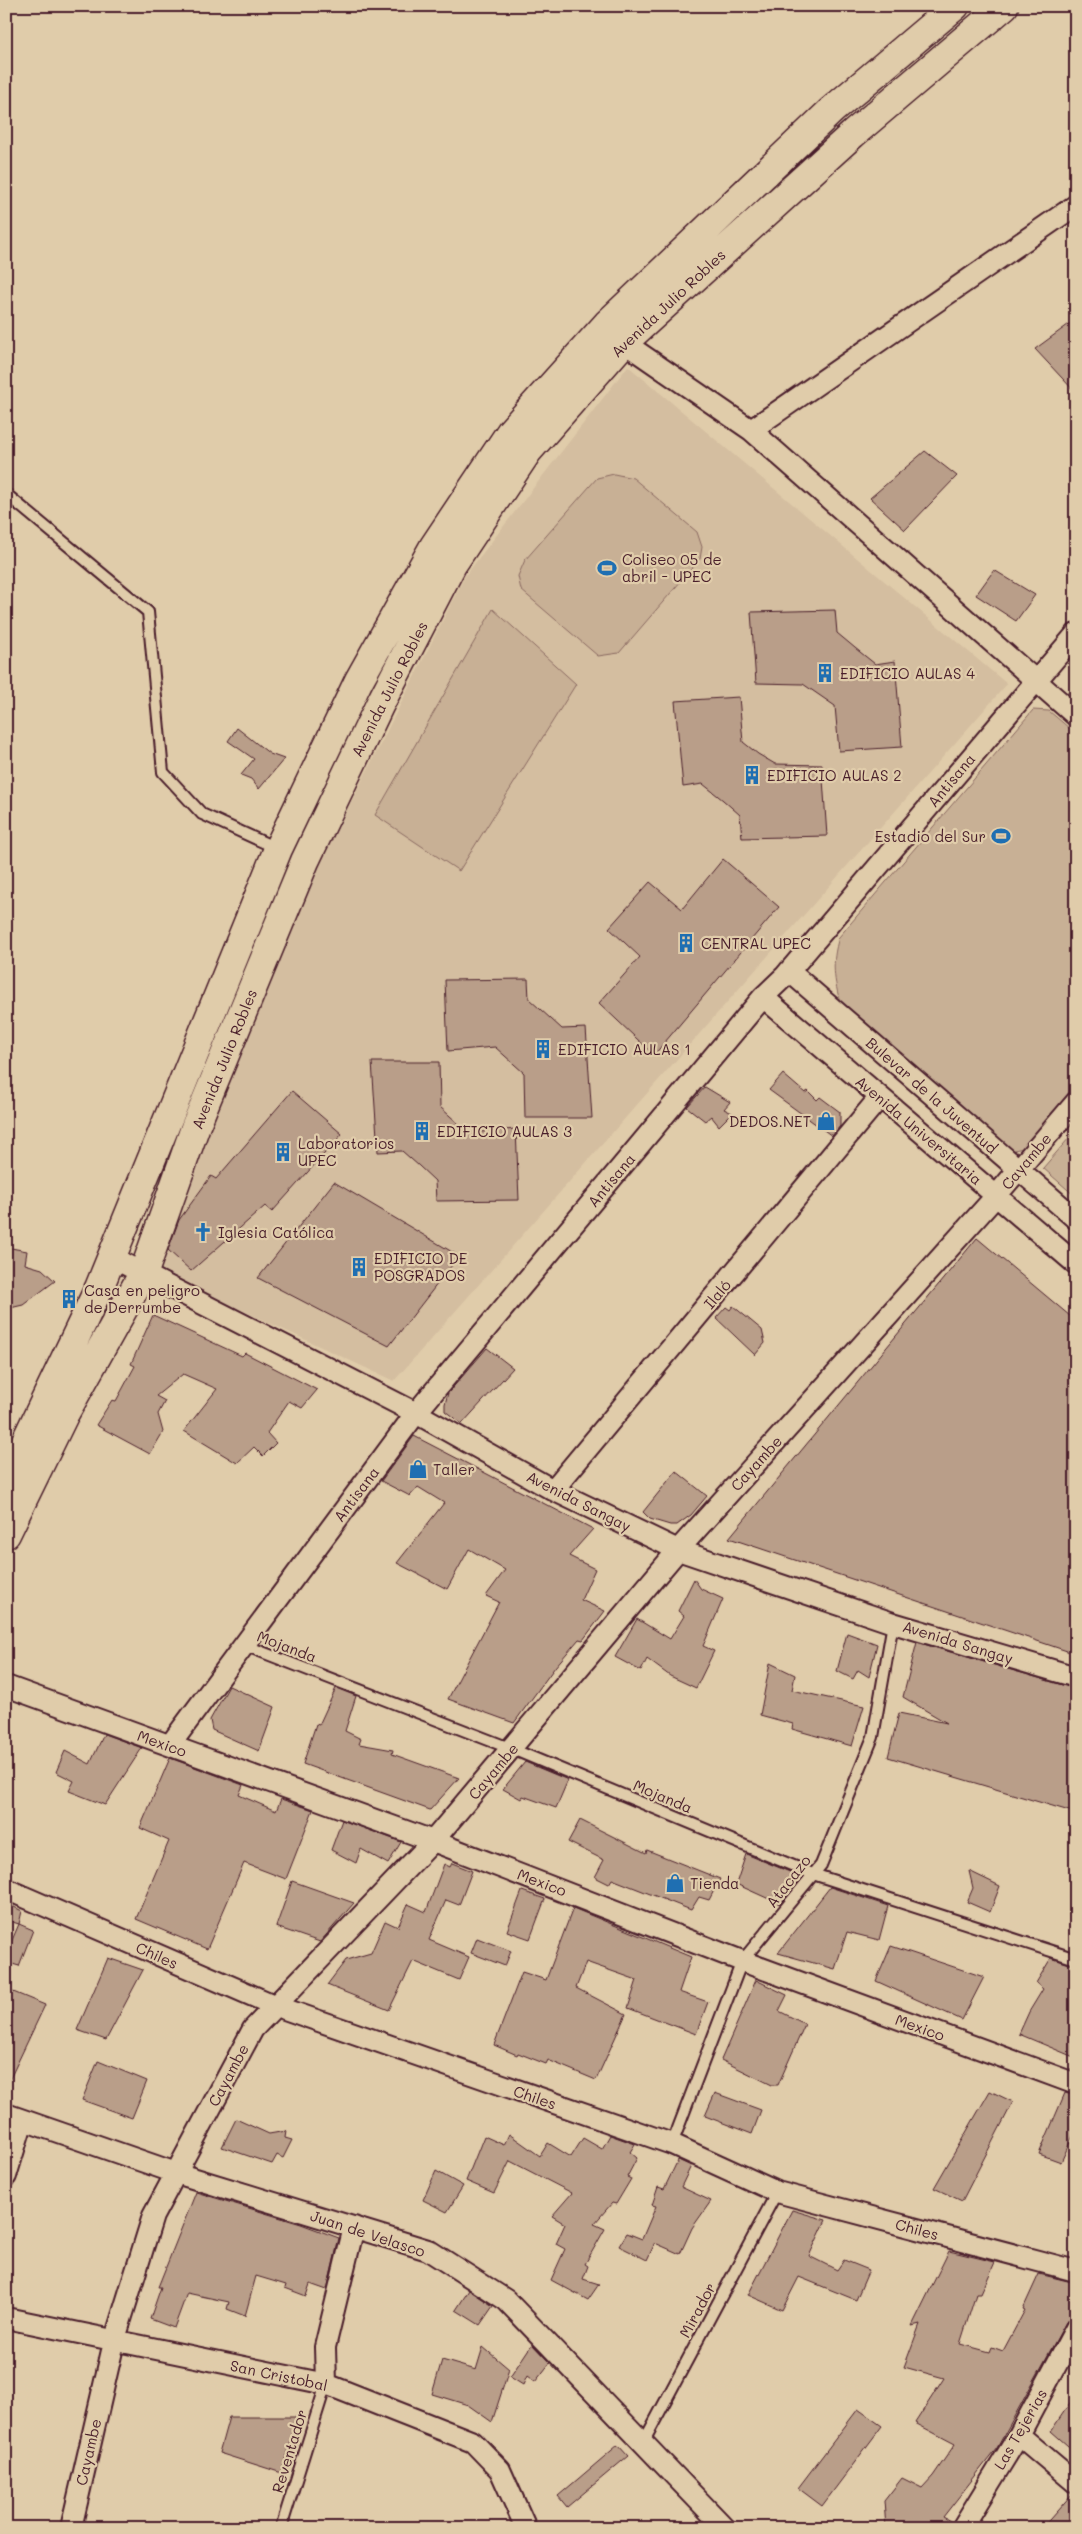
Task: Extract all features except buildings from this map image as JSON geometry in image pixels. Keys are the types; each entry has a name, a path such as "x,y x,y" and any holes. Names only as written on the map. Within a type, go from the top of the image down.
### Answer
{"main road":[{"name":"Avenida Julio Robles","path":"6,1482 111,1257 278,849 359,680 434,546 512,431 613,335 832,110 955,6"},
{"name":"Avenida Julio Robles","path":"6,1534 64,1415 144,1272 196,1126 305,861 380,704 452,565 528,451 613,335 1004,6"}],"street":[{"path":"751,430 1076,205"},
{"path":"613,335 751,430 1076,716"},
{"name":"Antisana","path":"170,1745 416,1413 763,997 789,971 1076,634"},
{"name":"Bulevar de la Juventud","path":"789,971 1076,1219"},
{"name":"Avenida Universitaria","path":"763,997 1076,1264"},
{"name":"Ilaló","path":"553,1490 880,1097"},
{"name":"Cayambe","path":"71,2528 114,2342 154,2216 253,2029 434,1841 678,1550 996,1196 1076,1102"},
{"name":"Avenida Sangay","path":"111,1257 144,1272 416,1413 553,1490 678,1550 893,1623 1076,1677"},
{"name":"Mexico","path":"6,1686 434,1841 742,1961 1076,2084"},
{"name":"Chiles","path":"6,1889 276,2006 672,2144 729,2172 777,2192 1076,2271"},
{"path":"6,2176 15,2117"},
{"name":"Juan de Velasco","path":"15,2117 176,2173 428,2250 506,2300 725,2528"},
{"path":"326,2384 325,2347 354,2227"},
{"name":"San Cristobal","path":"6,2318 114,2342 326,2384 473,2442 500,2470 526,2528"},
{"name":"Las Tejerias","path":"962,2528 1019,2435 1076,2328"},
{"path":"1019,2435 1076,2483"}],"lane":[{"path":"6,494 148,612 162,772 202,814 278,849"},
{"name":"Atacazo","path":"672,2144 742,1961 821,1865 873,1737 893,1623"},
{"name":"Mojanda","path":"244,1645 512,1749 814,1874 1076,1959"},
{"name":"Mirador","path":"643,2443 777,2192"},
{"name":"Reventador","path":"281,2528 326,2384"}],"shaded area":[{"path":"628,366 1007,684 394,1381 216,1298 154,1265 217,1092 315,874 465,576"},
{"name":"Coliseo 05 de abril - UPEC","path":"614,474 633,478 697,532 702,547 700,559 619,653 598,656 521,590 518,576 525,560 597,478"},
{"path":"493,609 576,684 459,871 375,815"},
{"name":"Estadio del Sur","path":"1033,710 1049,711 1076,734 1076,1091 1027,1147 1010,1151 841,1006 834,964 839,937"},
{"path":"1076,1130 1076,1197 1043,1168"}],"place":[{"name":"Coliseo 05 de abril - UPEC","path":"607,568"},
{"name":"EDIFICIO AULAS 4","path":"825,673"},
{"name":"EDIFICIO AULAS 2","path":"752,775"},
{"name":"Estadio del Sur","path":"1001,836"},
{"name":"CENTRAL UPEC","path":"686,943"},
{"name":"EDIFICIO AULAS 1","path":"543,1049"},
{"name":"DEDOS.NET","path":"826,1121"},
{"name":"EDIFICIO AULAS 3","path":"422,1131"},
{"name":"Laboratorios UPEC","path":"283,1152"},
{"name":"Iglesia Católica","path":"203,1232"},
{"name":"EDIFICIO DE POSGRADOS","path":"359,1267"},
{"name":"Casa en peligro de Derrumbe","path":"69,1299"},
{"name":"Taller","path":"418,1469"},
{"name":"Tienda","path":"675,1883"}]}
